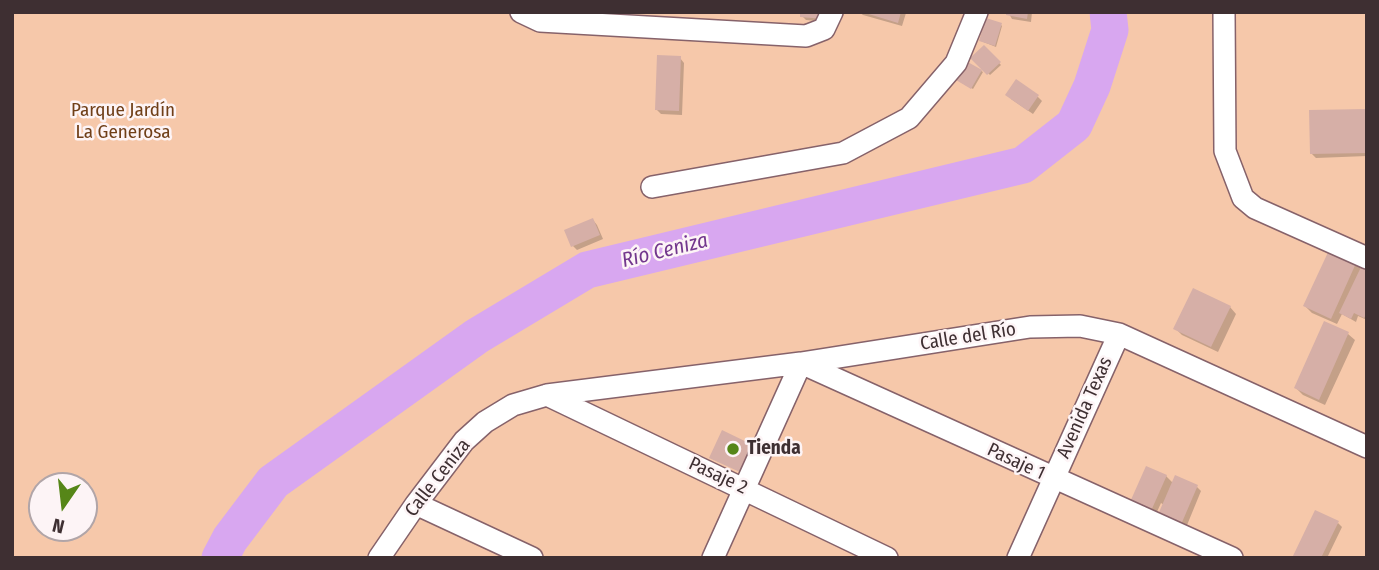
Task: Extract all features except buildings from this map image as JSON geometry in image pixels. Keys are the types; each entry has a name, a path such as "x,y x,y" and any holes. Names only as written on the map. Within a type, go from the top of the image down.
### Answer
{"street":[{"path":"521,12 540,21 806,36 824,29 832,12"},
{"path":"652,187 843,153 898,124 909,118 956,63 977,12"},
{"path":"1224,12 1225,151 1243,198 1255,208 1367,258"},
{"name":"Calle del Río","path":"547,395 801,363 1030,327 1080,326 1119,334 1367,447"},
{"name":"Avenida Texas","path":"1018,558 1119,334"},
{"path":"713,558 801,363"},
{"name":"Pasaje 1","path":"801,363 1232,558"},
{"name":"Pasaje 2","path":"547,395 887,558"},
{"name":"Calle Ceniza","path":"379,558 464,442 485,422 513,405 547,395"},
{"path":"416,504 532,558"}],"green space":[{"name":"Parque Jardín La Generosa","path":"12,12 1367,12 1367,558 12,558"}],"waterway":[{"name":"Río Ceniza","path":"220,558 230,539 273,482 477,336 587,270 1023,165 1074,125 1092,86 1110,30 1108,12"}],"place":[{"name":"Tienda","path":"733,449"}]}
